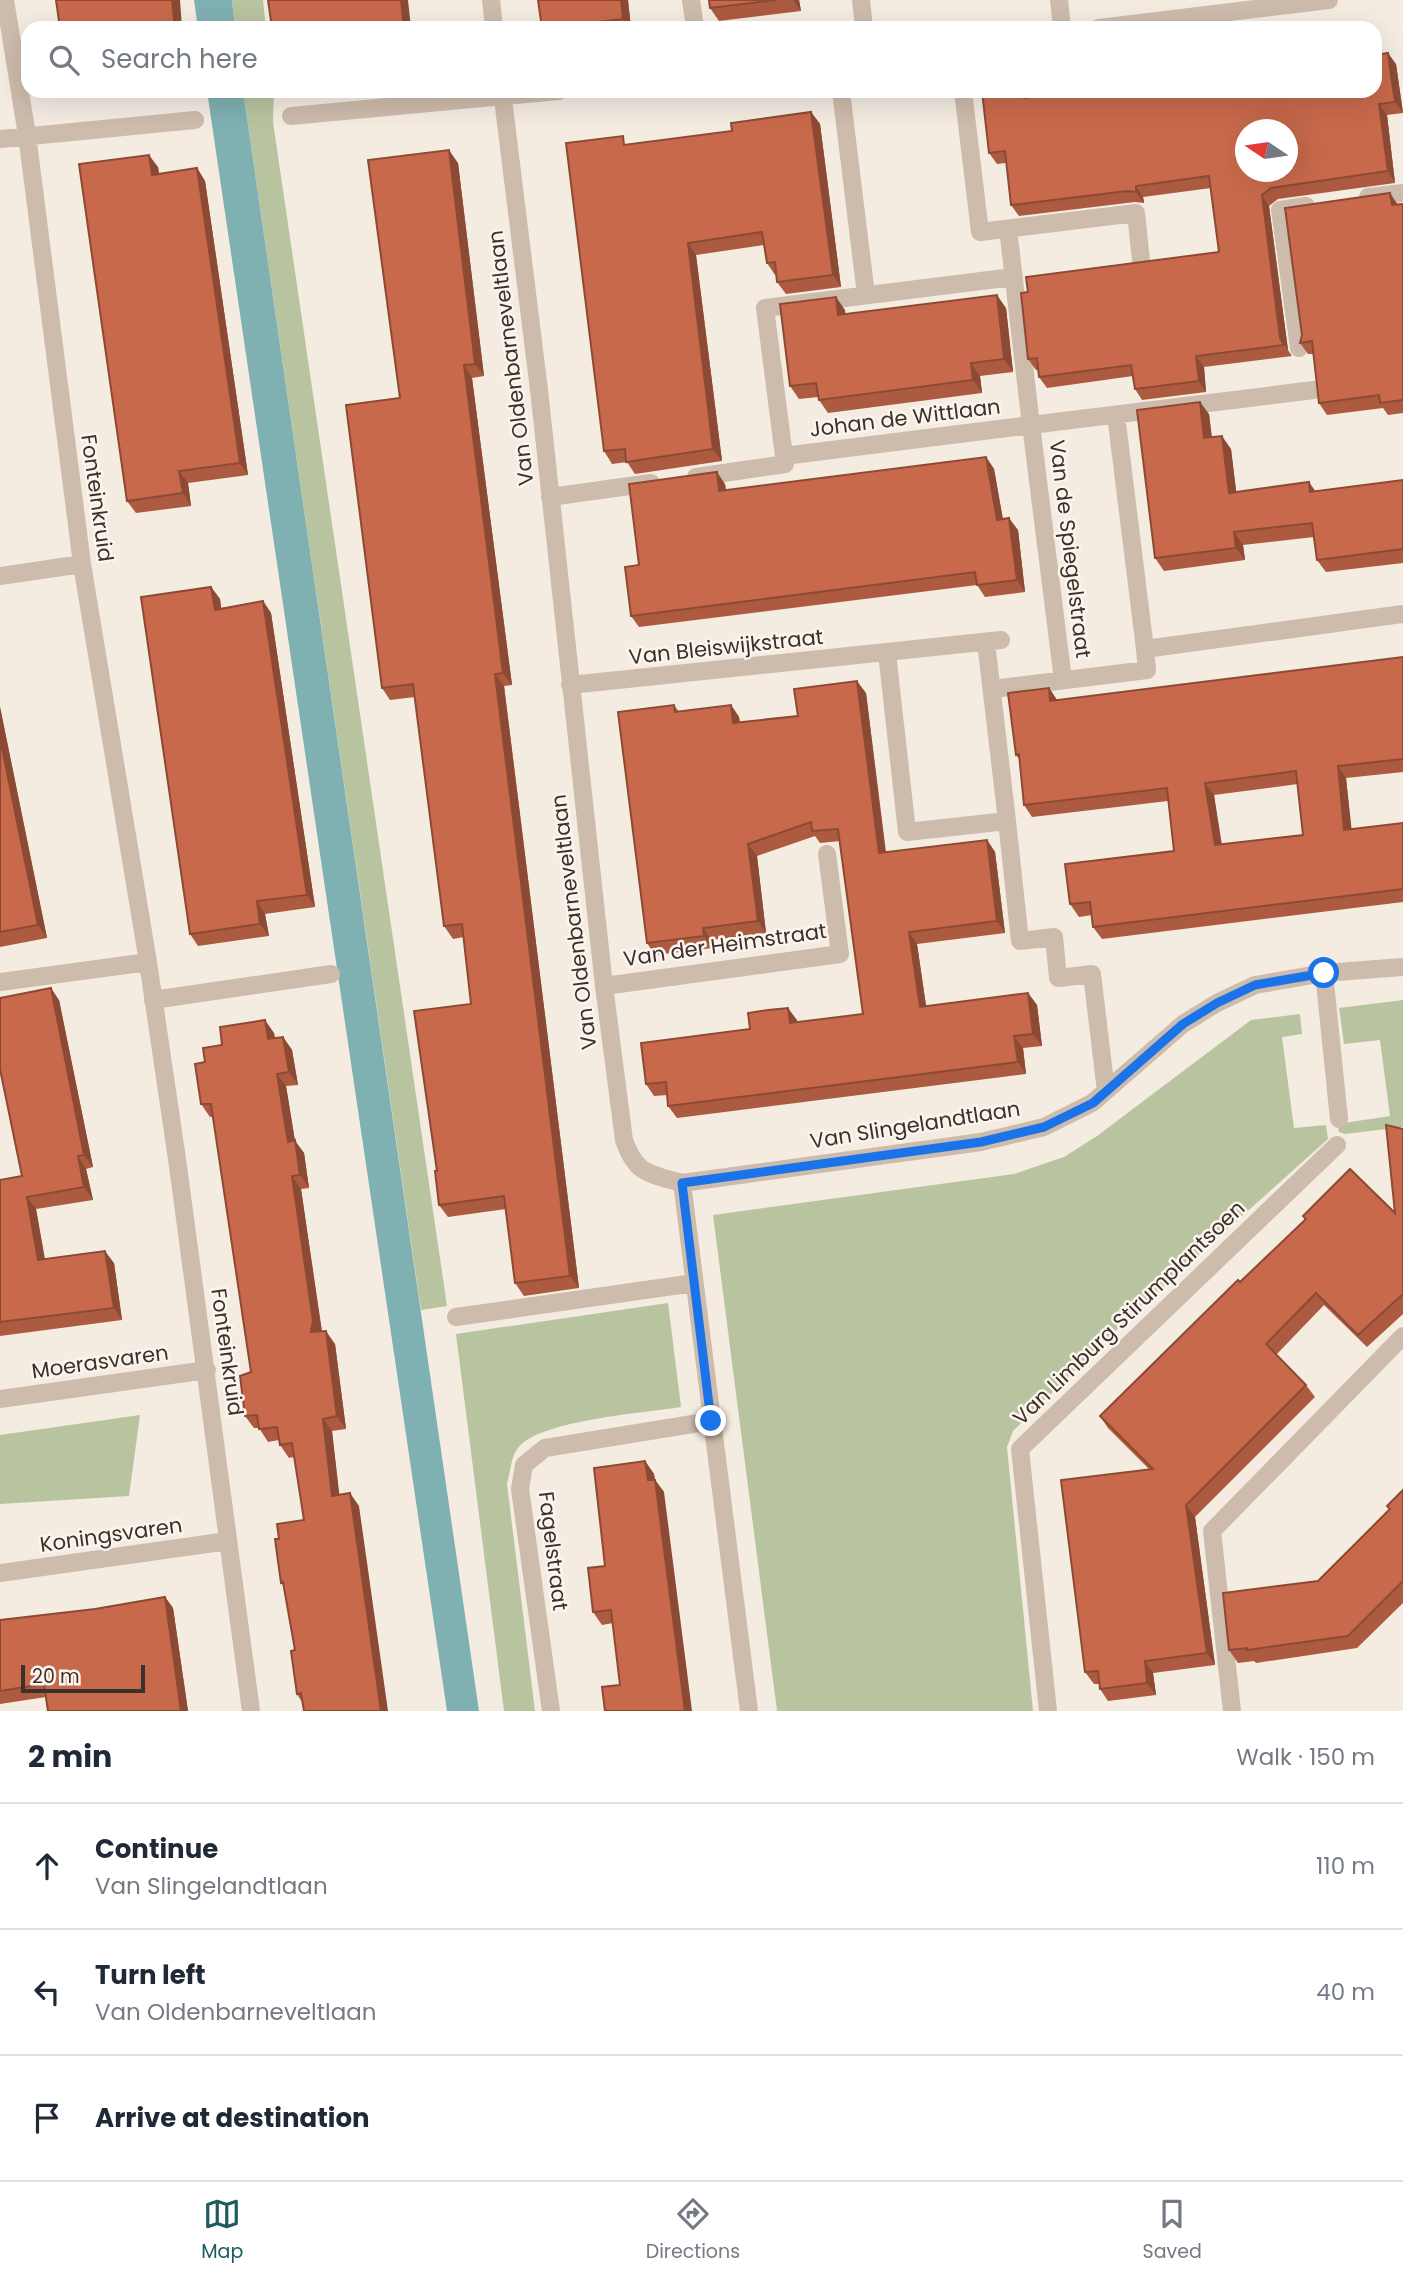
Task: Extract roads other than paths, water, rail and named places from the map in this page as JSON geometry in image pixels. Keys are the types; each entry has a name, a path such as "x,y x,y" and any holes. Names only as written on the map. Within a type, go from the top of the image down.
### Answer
{"street":[{"name":"Fonteinkruid","path":"5,0 27,135 82,564 148,962 207,1370 251,1711"},
{"path":"491,0 493,21"},
{"path":"691,0 694,21"},
{"path":"861,0 863,21"},
{"path":"1059,0 1061,21"},
{"path":"1156,21 1329,0"},
{"path":"291,116 457,98"},
{"name":"Van Oldenbarneveltlaan","path":"504,98 539,390 604,986 624,1140 631,1159 646,1173 682,1183"},
{"path":"842,98 866,295"},
{"path":"964,98 980,232 1136,213 1142,261"},
{"path":"0,139 195,120"},
{"path":"1348,200 1403,193"},
{"path":"1299,348 1280,210 1321,204"},
{"path":"1008,229 1031,425"},
{"path":"784,456 765,307 1013,277"},
{"name":"Van de Spiegelstraat","path":"1063,680 1031,425 1314,390"},
{"path":"1116,415 1145,649 1403,614"},
{"name":"Johan de Wittlaan","path":"550,497 785,464 784,456 1031,425"},
{"path":"0,576 82,564"},
{"name":"Van Bleiswijkstraat","path":"570,685 993,641 992,689 1020,941 1054,937 1058,978 1092,974 1106,1091"},
{"name":"Van de Spiegelstraat","path":"992,689 1147,670 1145,649"},
{"path":"887,653 907,832 1007,821"},
{"name":"Van der Heimstraat","path":"604,986 840,954 827,854"},
{"path":"0,982 148,962"},
{"name":"Van Slingelandtlaan","path":"682,1183 981,1142 1044,1127 1093,1103 1183,1024 1217,1003 1255,985 1324,973 1403,967"},
{"path":"1324,973 1339,1119"},
{"path":"153,999 331,974"},
{"name":"Van Limburg Stirumplantsoen","path":"1048,1711 1020,1449 1338,1145"},
{"path":"682,1183 749,1711"},
{"path":"456,1317 694,1283"},
{"path":"1232,1711 1212,1531 1403,1336"},
{"name":"Moerasvaren","path":"0,1399 207,1370"},
{"name":"Fagelstraat","path":"551,1711 520,1489 524,1465 545,1448 711,1421"},
{"name":"Koningsvaren","path":"0,1573 228,1541"}],"water":[{"path":"194,0 232,0 234,21 197,21"},
{"path":"208,98 244,98 479,1711 447,1711"}]}
